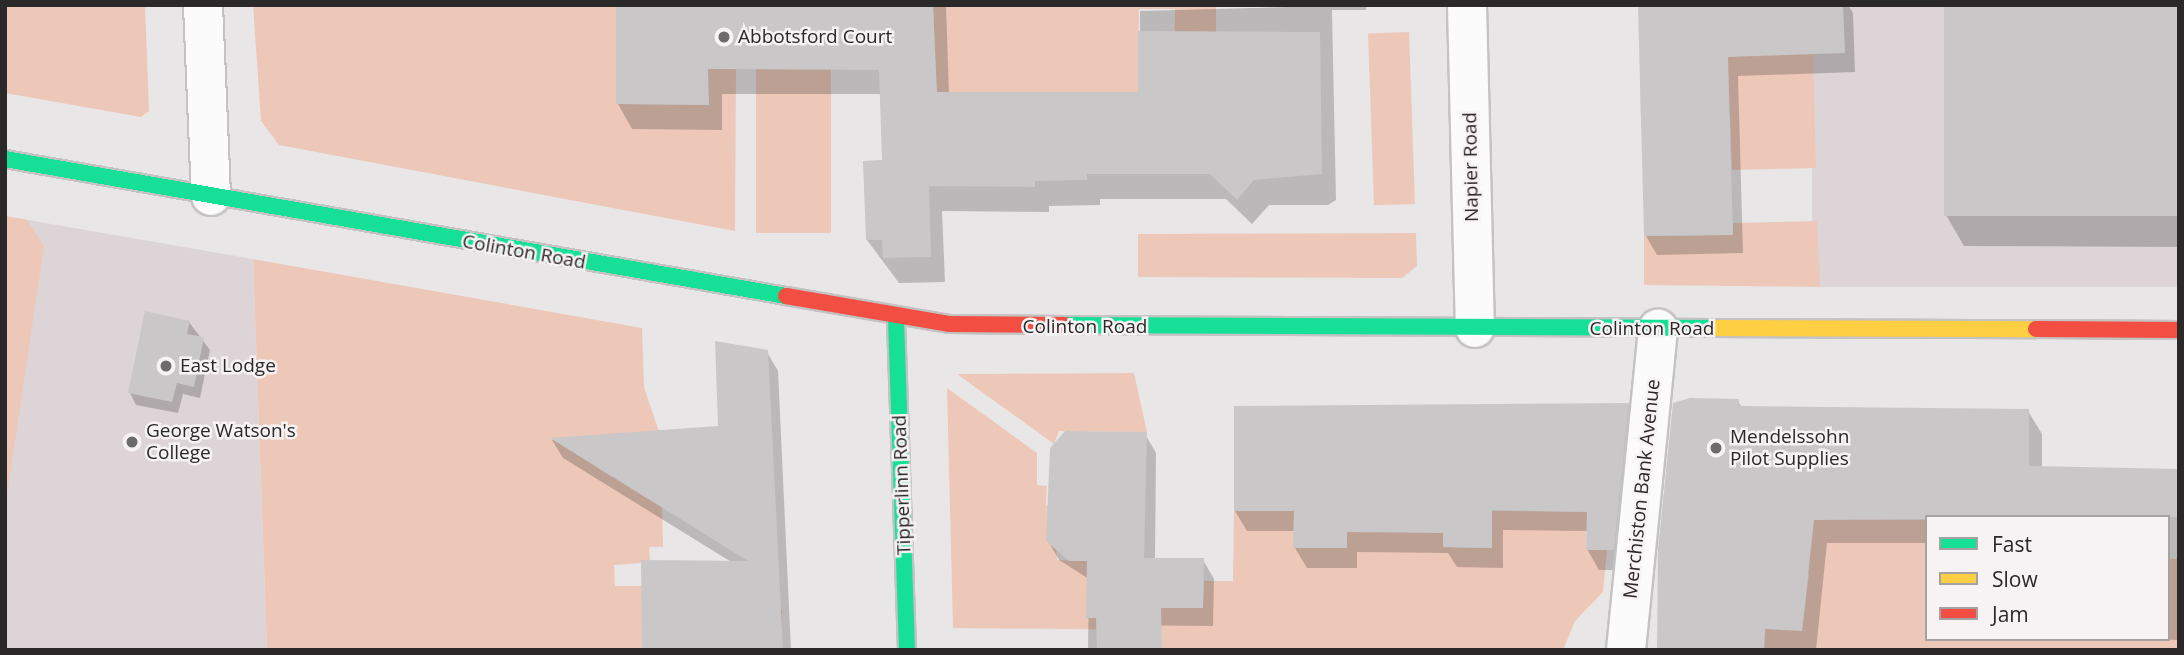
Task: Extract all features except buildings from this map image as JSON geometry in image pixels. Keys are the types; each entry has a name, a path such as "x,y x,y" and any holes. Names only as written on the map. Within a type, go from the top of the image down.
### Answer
{"street":[{"path":"203,5 211,196"},
{"name":"Napier Road","path":"1467,5 1475,328"},
{"name":"Colinton Road","path":"5,159 897,319 997,327 2179,330"},
{"name":"Tipperlinn Road","path":"897,319 907,650"},
{"name":"Merchiston Bank Avenue","path":"1626,650 1658,329"}],"shaded area":[{"path":"5,5 145,5 149,111 141,117 5,93"},
{"path":"253,5 616,5 616,104 708,105 708,68 736,69 735,231 279,145 261,121"},
{"path":"933,5 1216,5 1216,78 1174,78 1175,9 1139,9 1138,92 937,112"},
{"path":"1812,5 2179,5 2179,287 1812,287"},
{"path":"1812,13 1816,168 1732,170 1730,116 1641,118 1640,60 1731,57"},
{"path":"1409,32 1415,204 1374,205 1368,33"},
{"path":"756,69 831,69 831,233 756,233"},
{"name":"George Watson's College","path":"5,216 253,259 267,650 5,650"},
{"path":"5,216 27,220 44,246 5,509"},
{"path":"1817,221 1820,287 1644,285 1644,236 1733,235 1733,223"},
{"path":"1416,233 1417,266 1402,278 1138,277 1138,234"},
{"path":"253,259 642,328 644,387 660,435 598,447 598,468 612,477 661,475 663,547 649,547 650,560 642,563 614,565 615,586 642,586 735,611 782,610 782,632 642,623 642,650 267,650"},
{"path":"1134,373 1147,432 1059,431 1054,444 957,374"},
{"path":"947,388 1037,453 1037,485 1047,486 1046,506 1057,506 1046,541 1056,549 1057,560 1087,561 1144,607 1203,608 1204,581 1233,581 1234,511 1294,511 1294,548 1346,548 1347,511 1443,511 1443,547 1467,548 1492,548 1492,511 1587,512 1586,550 1607,550 1603,592 1575,621 1563,650 1162,650 1161,630 953,628"},
{"path":"1763,519 1925,520 1925,641 2170,641 2170,559 2179,559 2179,650 1764,650 1766,623 1802,631 1809,574"}],"traffic: fast":[{"path":"5,159 786,296"},
{"path":"896,319 907,650"},
{"path":"1065,325 1713,328"}],"traffic: slow":[{"path":"1713,328 2036,329"}],"traffic: jam":[{"path":"786,296 949,324 1065,325"},
{"path":"2036,329 2179,330"}],"place":[{"name":"Abbotsford Court","path":"724,37"},
{"name":"East Lodge","path":"166,366"},
{"name":"George Watson's College","path":"132,442"},
{"name":"Mendelssohn Pilot Supplies","path":"1716,448"}]}
